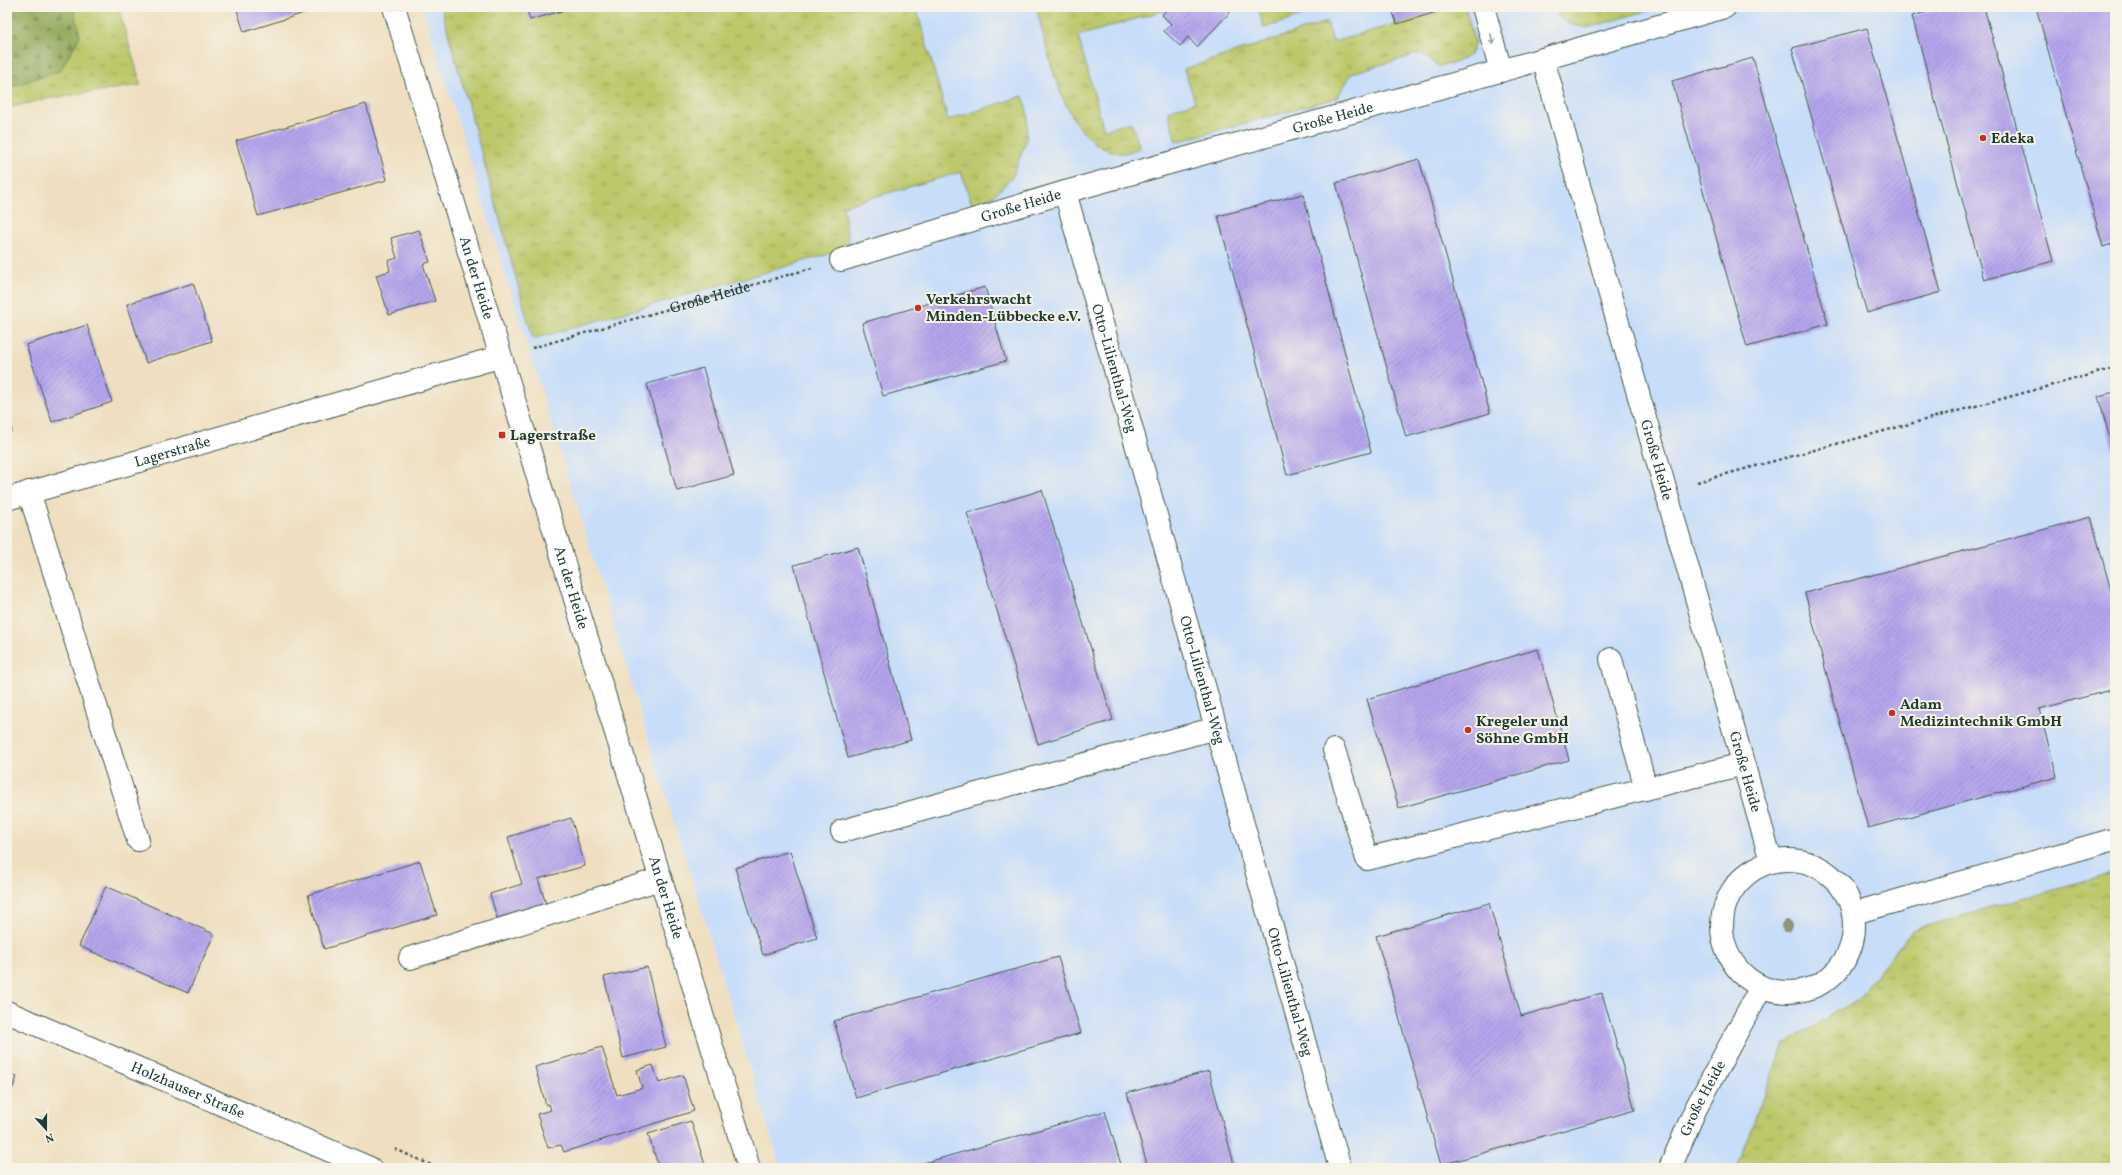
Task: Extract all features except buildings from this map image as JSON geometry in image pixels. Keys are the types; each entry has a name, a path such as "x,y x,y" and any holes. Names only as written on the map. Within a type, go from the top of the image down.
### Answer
{"street":[{"name":"An der Heide","path":"394,7 499,357 749,1168"},
{"path":"1483,7 1508,69"},
{"path":"1498,7 1508,69"},
{"name":"Große Heide","path":"841,260 1065,192 1725,7"},
{"name":"Große Heide","path":"1543,59 1771,861"},
{"name":"Otto-Lilienthal-Weg","path":"1065,192 1340,1168"},
{"name":"Lagerstraße","path":"7,499 499,357"},
{"path":"30,492 138,840"},
{"path":"1611,659 1646,789"},
{"path":"842,831 1216,728"},
{"path":"1334,750 1367,859 1744,764"},
{"path":"1854,913 2115,839"},
{"path":"1793,859 1814,864 1832,876 1846,893 1854,913 1854,934 1849,954 1837,971 1821,984 1801,991 1780,992 1761,987 1743,976 1730,960 1722,941 1721,920 1726,900 1737,883 1752,869 1771,861 1793,859"},
{"path":"410,958 660,879"},
{"name":"Große Heide","path":"1670,1168 1695,1110 1761,987"},
{"name":"Holzhauser Straße","path":"7,1012 370,1168"}],"path":[{"name":"Große Heide","path":"499,357 841,260"},
{"path":"1666,490 2115,368"}],"shaded area":[{"path":"423,7 441,7 850,248 842,206 961,172 1023,97 948,121 916,7 1036,7 1062,98 1103,148 1131,122 1104,130 1078,36 1166,10 1165,7 1454,7 1333,42 1327,22 1184,69 1195,102 1337,98 1352,73 1422,53 1438,66 1475,43 1465,7 2115,7 2115,873 1912,930 1858,999 1784,1044 1736,1168 781,1168"}],"green space":[{"path":"7,7 118,7 141,85 45,99 7,108"},
{"path":"7,7 73,7 80,36 60,71 7,88"},
{"path":"441,7 526,7 530,20 576,7 916,7 948,120 1023,96 1028,115 1026,141 1013,176 994,196 972,205 961,172 843,206 850,248 533,339"},
{"path":"1036,7 1165,7 1166,10 1078,36 1104,130 1131,122 1140,148 1119,153 1100,146 1084,133 1071,115 1061,94 1046,48"},
{"path":"1258,7 1284,7 1308,14 1264,28"},
{"path":"1454,7 1465,7 1475,43 1470,55 1452,64 1438,66 1422,53 1352,73 1337,98 1176,142 1168,111 1195,102 1184,69 1327,22 1333,42"},
{"path":"1555,7 1660,7 1587,28 1569,24 1557,15"},
{"path":"2115,873 2115,1168 1736,1168 1784,1044 1858,999 1912,930"}],"place":[{"name":"Edeka","path":"1983,138"},
{"name":"Verkehrswacht Minden-Lübbecke e.V.","path":"918,308"},
{"name":"Lagerstraße","path":"502,435"},
{"name":"Adam Medizintechnik GmbH","path":"1892,713"},
{"name":"Kregeler und Söhne GmbH","path":"1468,730"}]}
